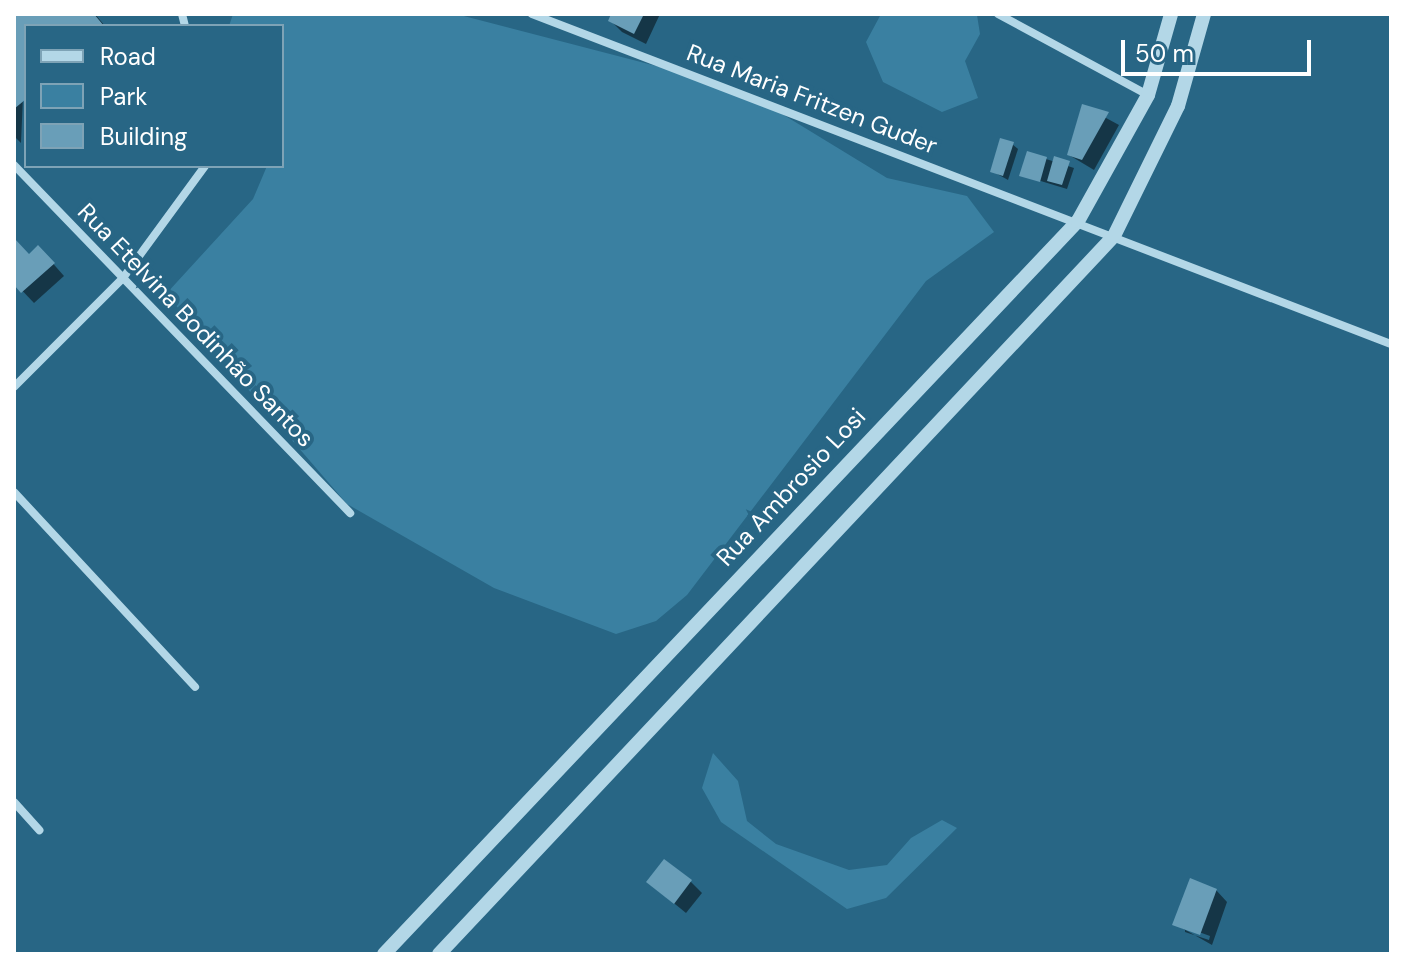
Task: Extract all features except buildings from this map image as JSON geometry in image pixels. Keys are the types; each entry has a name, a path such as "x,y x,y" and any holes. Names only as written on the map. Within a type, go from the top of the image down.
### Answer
{"street":[{"name":"Rua Maria Fritzen Guder","path":"532,14 1078,221 1391,344"},
{"path":"566,26 572,14"},
{"path":"998,14 1148,95"},
{"name":"Rua Ambrosio Losi","path":"384,954 1078,221 1148,95 1171,14"},
{"path":"439,954 1114,236 1178,106 1204,14"},
{"name":"Rua Etelvina Bodinhão Santos","path":"14,165 350,513"},
{"path":"14,387 123,278 204,168"},
{"path":"14,492 195,687"},
{"path":"14,802 39,830"}],"green space":[{"path":"233,14 456,14 687,74 769,106 887,178 967,196 994,232 926,281 687,595 656,621 616,634 494,588 347,504 166,294 253,199 266,168 284,168 284,24 230,24"},
{"path":"881,14 977,15 980,34 965,61 978,98 942,112 883,82 866,42"},
{"path":"713,753 738,781 747,821 776,844 849,870 887,865 911,838 942,820 957,828 886,898 847,909 721,822 702,788"}]}
